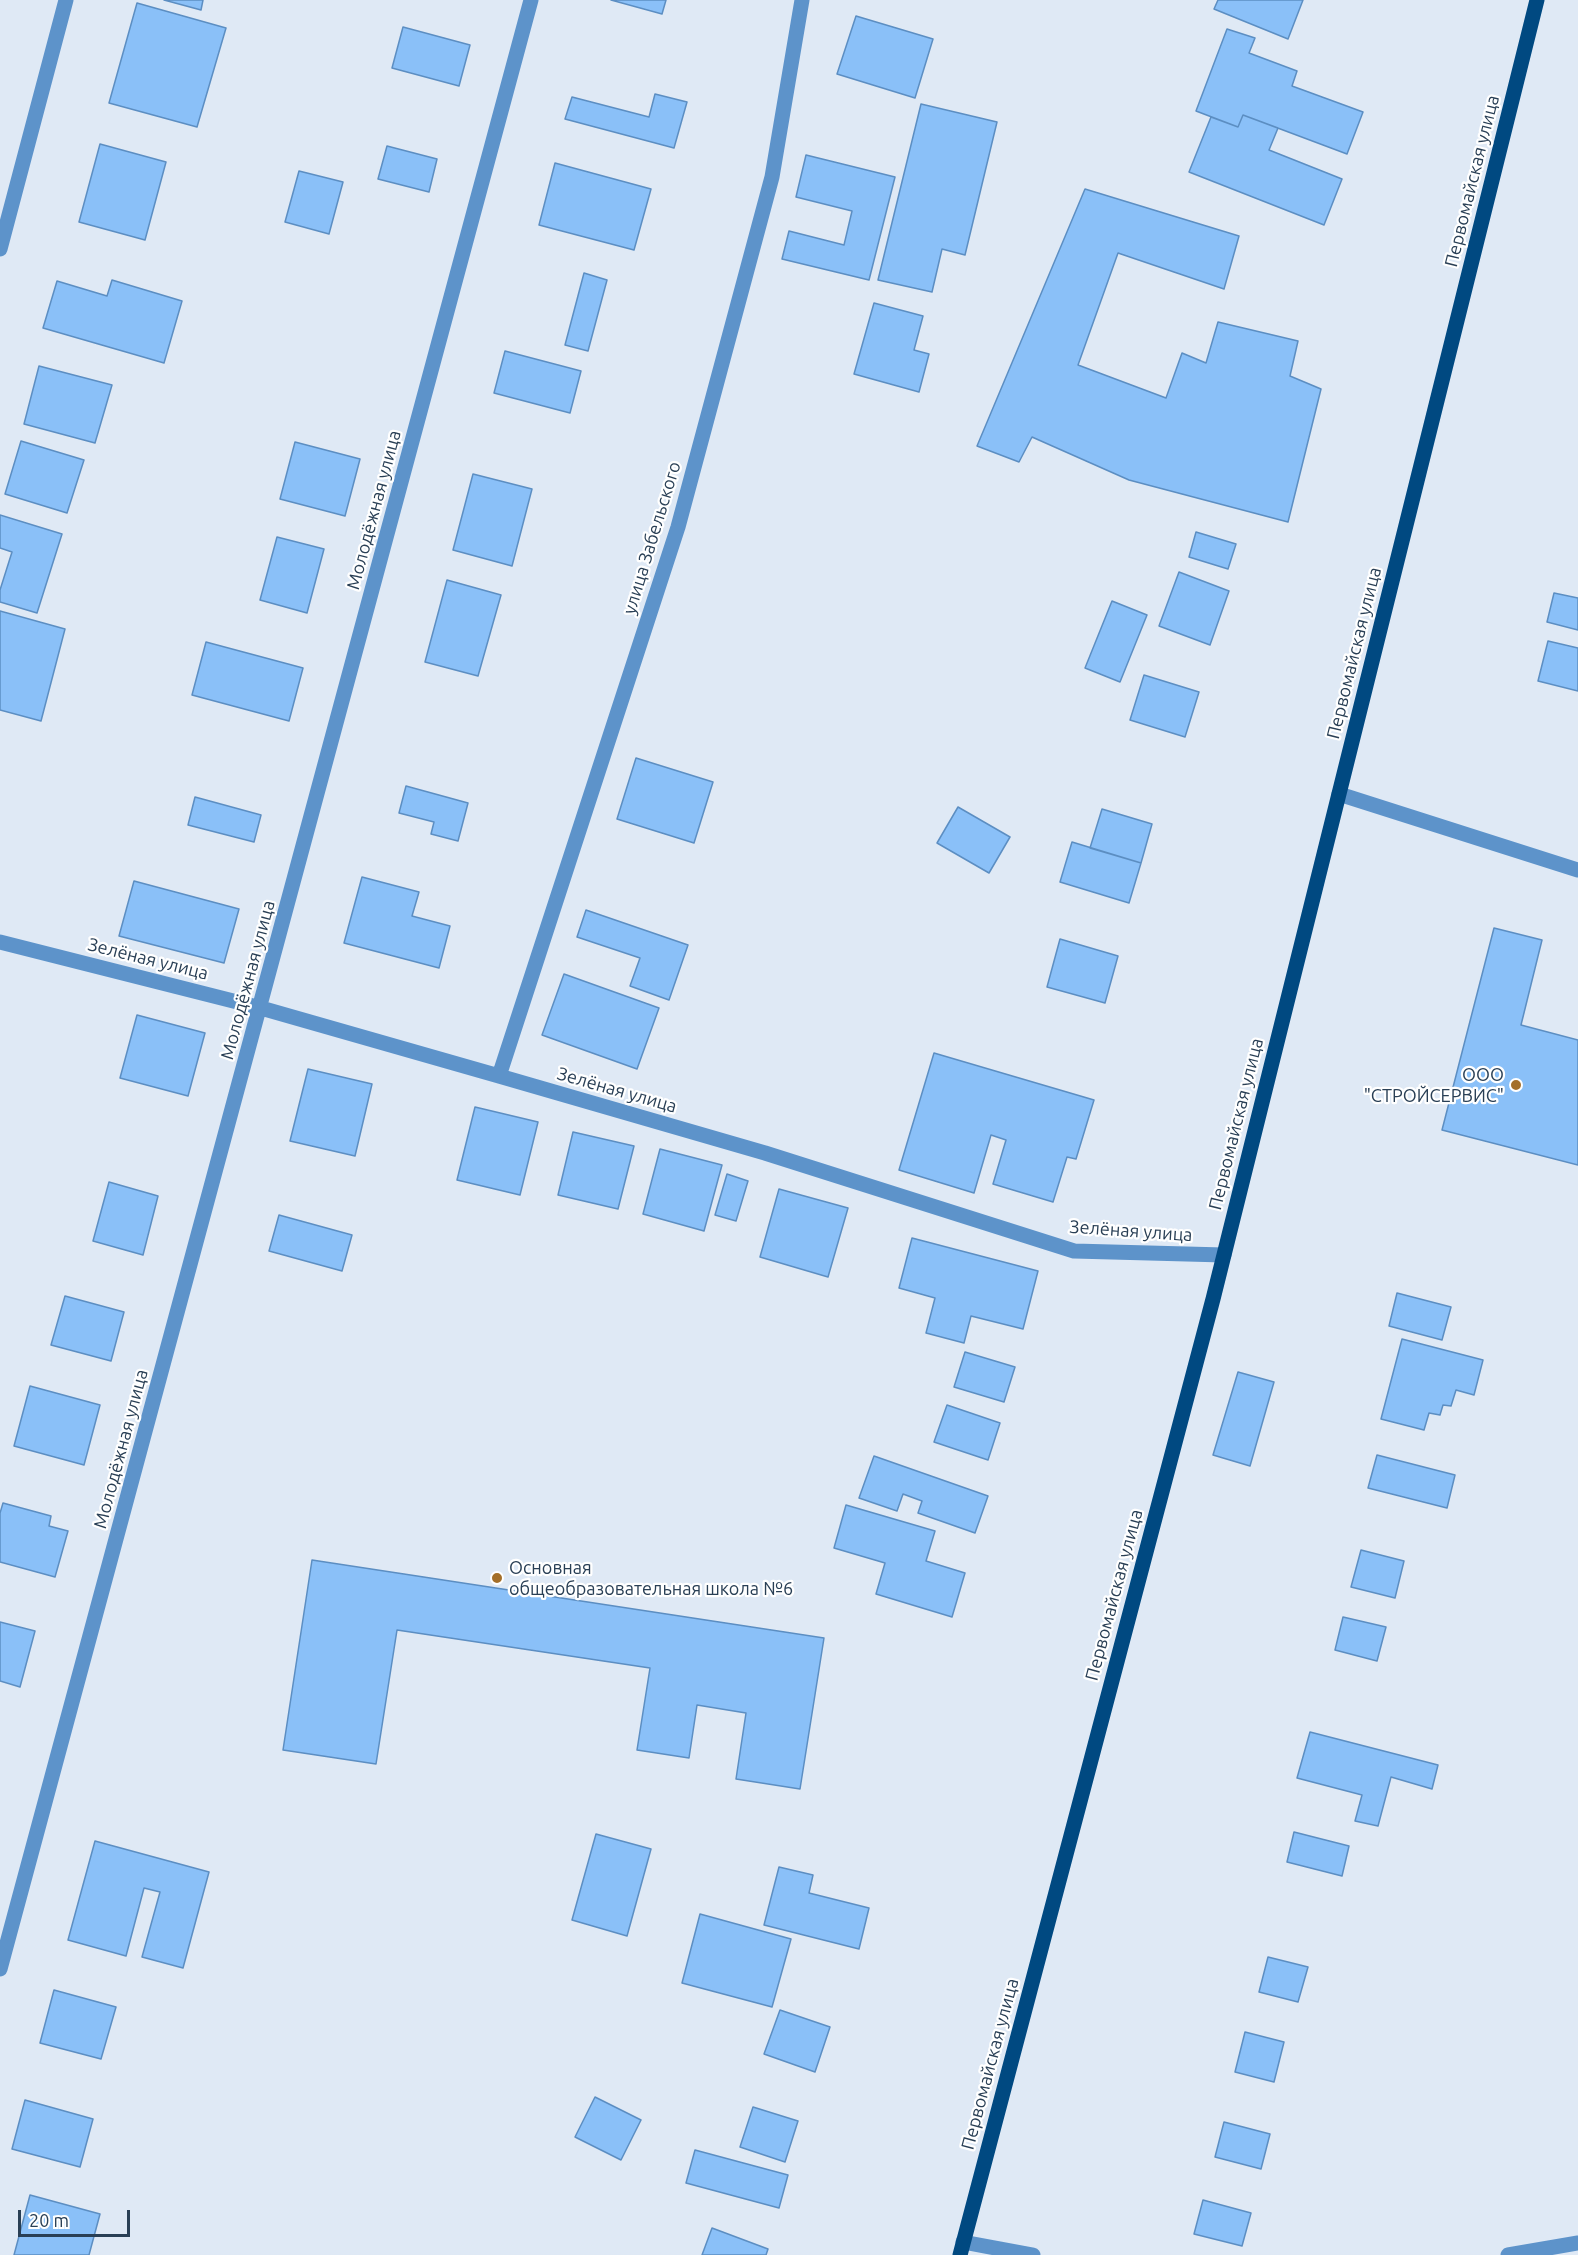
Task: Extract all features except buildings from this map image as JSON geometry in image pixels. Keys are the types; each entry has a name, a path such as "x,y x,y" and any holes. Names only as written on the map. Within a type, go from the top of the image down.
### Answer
{"main road":[{"name":"Первомайская улица","path":"962,2248 1224,1256 1537,0"}],"street":[{"path":"0,249 66,0"},
{"name":"Молодёжная улица","path":"0,1969 531,0"},
{"name":"улица Забельского","path":"499,1076 678,527 772,177 802,0"},
{"path":"1339,794 1578,870"},
{"name":"Зелёная улица","path":"0,942 261,1008 499,1076 765,1153 1074,1251 1224,1256"},
{"path":"1508,2255 1578,2243"},
{"path":"962,2248 1033,2255"}],"place":[{"name":"ООО \"СТРОЙСЕРВИС\"","path":"1516,1085"},
{"name":"Основная общеобразовательная школа №6","path":"497,1578"}]}
